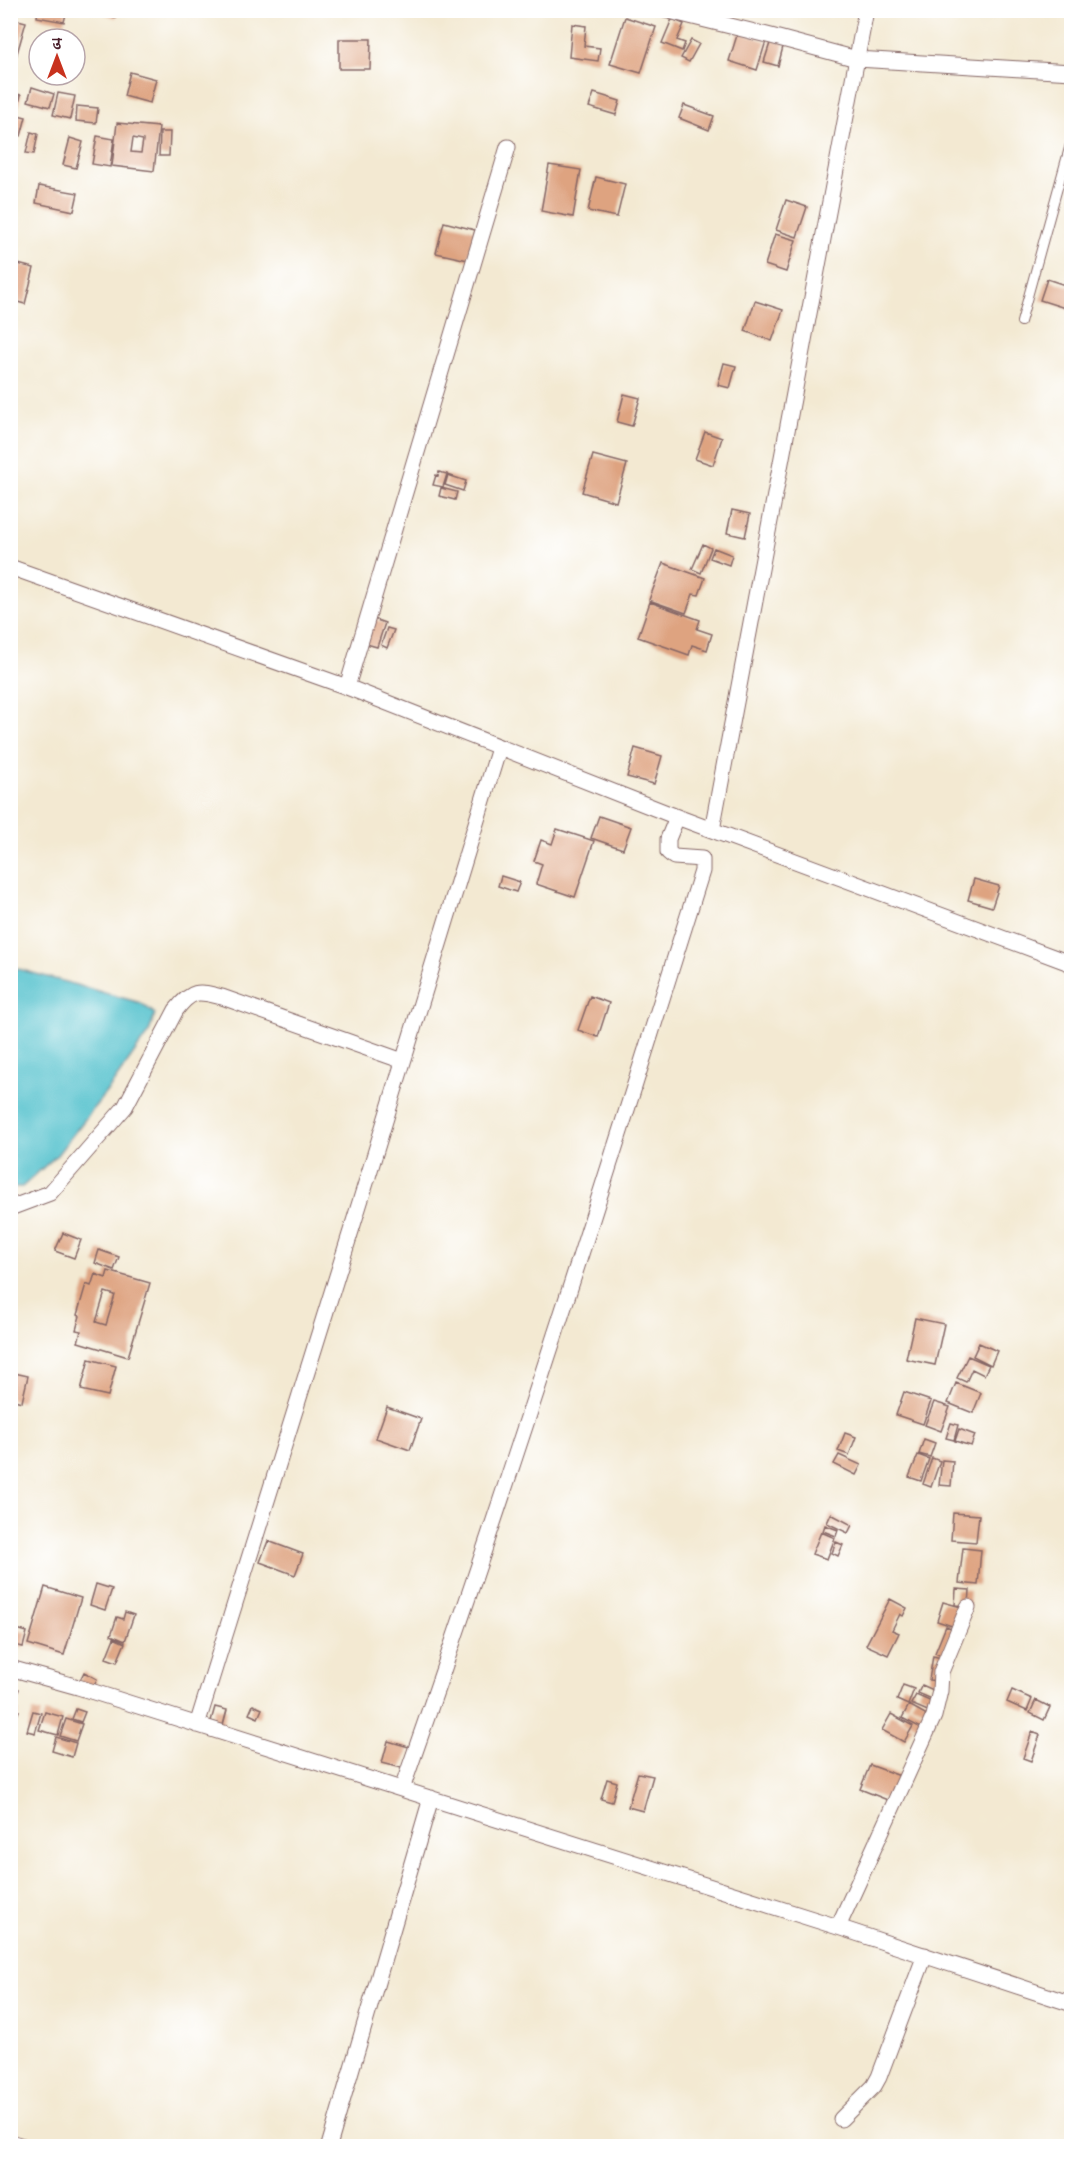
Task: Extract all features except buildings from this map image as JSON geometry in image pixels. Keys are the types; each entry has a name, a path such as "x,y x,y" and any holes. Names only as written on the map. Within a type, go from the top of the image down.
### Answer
{"street":[{"path":"665,10 857,59 1071,72"},
{"path":"711,830 866,10"},
{"path":"347,687 508,147"},
{"path":"10,567 347,687 677,817 1071,964"},
{"path":"196,1725 499,748"},
{"path":"402,1789 449,1655 574,1277 702,871 702,859 674,857 668,852 668,839 677,817"},
{"path":"10,1208 50,1193 125,1107 176,1010 186,996 194,993 222,997 403,1061"},
{"path":"838,1927 934,1716 942,1672 968,1607"},
{"path":"10,1668 431,1798 925,1955 1071,2004"},
{"path":"329,2146 431,1798"},
{"path":"841,2119 874,2086 879,2077 925,1955"},
{"path":"10,2142 23,2146"}],"lane":[{"path":"1021,322 1071,137"}],"water":[{"path":"11,967 141,1003 155,1014 149,1032 114,1082 57,1155 22,1187 11,1187"}]}
